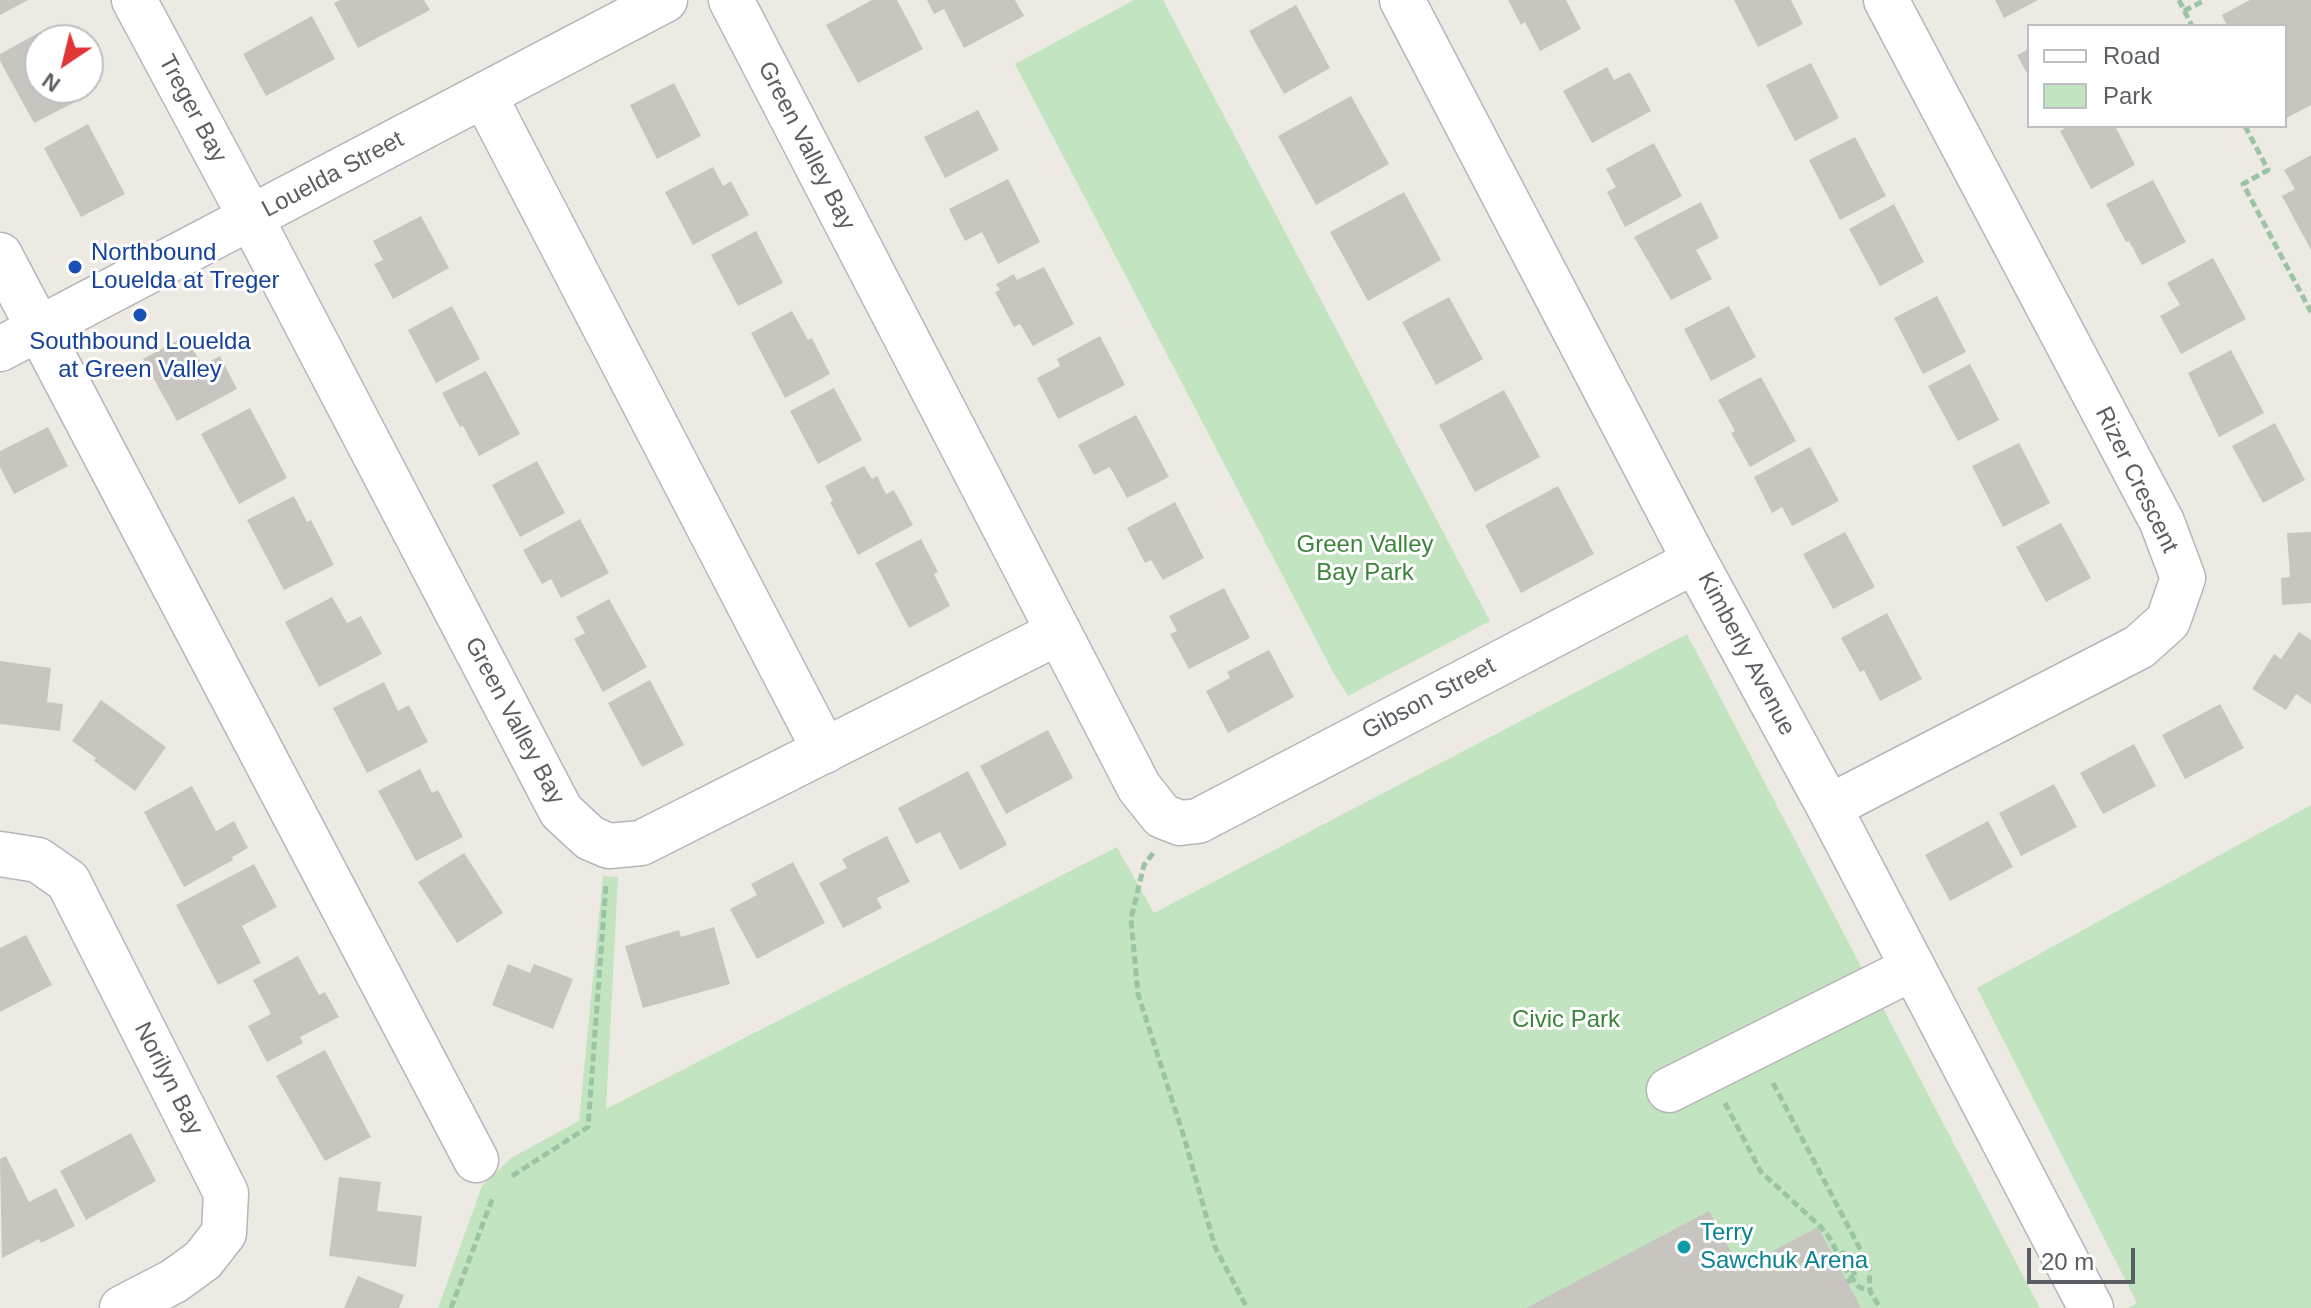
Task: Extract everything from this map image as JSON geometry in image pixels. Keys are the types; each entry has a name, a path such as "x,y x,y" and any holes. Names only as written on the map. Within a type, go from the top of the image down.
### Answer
{"street":[{"name":"Louelda Street","path":"0,349 665,0"},
{"name":"Green Valley Bay","path":"731,0 1139,787 1168,819"},
{"name":"Kimberly Avenue","path":"1402,0 2091,1308"},
{"name":"Rizer Crescent","path":"1829,807 2139,647 2168,621 2183,578 2162,522 1886,0"},
{"name":"Treger Bay","path":"136,1 251,218"},
{"path":"484,95 825,751"},
{"name":"Green Valley Bay","path":"251,218 561,811 590,838 609,846"},
{"path":"0,255 494,1174"},
{"name":"Gibson Street","path":"1168,819 1198,821 1695,561"},
{"path":"609,846 641,843 1059,632"},
{"name":"Norilyn Bay","path":"0,854 38,860 68,881 226,1193 224,1233 203,1260 174,1281 122,1308"},
{"path":"1669,1090 1913,968"}],"path":[{"path":"2179,0 2191,24"},
{"path":"2184,11 2205,0"},
{"path":"2246,128 2268,170 2243,184 2311,312"},
{"path":"1168,819 1144,865 1131,919 1138,994 1215,1247 1247,1308"},
{"path":"451,1308 494,1174 588,1127 609,846"},
{"path":"1754,1047 1869,1266 1870,1291 1880,1308"},
{"path":"1708,1070 1761,1172 1820,1226 1859,1287 1870,1291"},
{"path":"1838,1256 1845,1252 1856,1277 1847,1282"}],"green space":[{"name":"Green Valley Bay Park","path":"1134,0 1163,0 1490,621 1348,696 1015,64"},
{"name":"Civic Park","path":"1687,634 2040,1308 438,1308 482,1186 511,1158 579,1121 603,876 618,877 606,1109 1117,847 1154,913"},
{"path":"2311,805 2311,1308 2128,1308 2137,1303 1977,988"}],"building":[{"path":"0,0 28,0 0,15"},
{"path":"340,0 424,0 430,10 358,48 334,3"},
{"path":"872,0 897,0 923,49 858,83 826,25"},
{"path":"927,0 1015,0 1024,16 964,48 944,9 934,14"},
{"path":"1508,0 1566,0 1581,29 1540,51 1525,22 1521,25"},
{"path":"1734,0 1791,0 1803,24 1758,47"},
{"path":"1995,0 2038,0 2004,18"},
{"path":"2250,0 2311,0 2311,105 2287,118 2287,24 2226,24 2222,15"},
{"path":"1296,5 1330,68 1284,94 1249,31"},
{"path":"312,16 335,59 266,96 243,54"},
{"path":"24,41 24,104 71,104 34,123 0,61 0,54"},
{"path":"2027,50 2027,73 2017,55"},
{"path":"1811,63 1839,118 1795,141 1766,85"},
{"path":"1607,67 1614,80 1630,72 1651,111 1592,143 1563,91"},
{"path":"674,83 701,136 657,159 630,105"},
{"path":"1351,96 1389,164 1316,205 1278,136"},
{"path":"978,110 999,150 945,178 924,137"},
{"path":"88,124 125,194 81,217 44,148"},
{"path":"2065,128 2116,128 2135,165 2091,189 2060,131"},
{"path":"1855,137 1886,196 1840,220 1809,160"},
{"path":"1654,143 1682,196 1625,227 1607,192 1616,187 1606,169"},
{"path":"2311,155 2311,250 2282,196 2295,189 2284,170"},
{"path":"713,167 723,186 731,181 749,215 693,245 665,192"},
{"path":"1008,179 1040,242 998,264 982,232 965,241 949,209"},
{"path":"2153,180 2186,242 2142,265 2106,204"},
{"path":"1404,192 1441,260 1368,301 1330,232"},
{"path":"1701,202 1719,238 1696,250 1712,279 1671,300 1634,237"},
{"path":"1894,204 1924,262 1880,286 1849,229"},
{"path":"421,216 449,268 393,299 374,264 383,260 373,241"},
{"path":"756,231 783,283 738,306 711,255"},
{"path":"2213,258 2246,319 2181,354 2160,316 2180,305 2167,283"},
{"path":"1044,267 1074,324 1033,346 1020,324 1014,327 995,292 1000,290 996,284 1014,274 1017,280"},
{"path":"1937,296 1966,352 1923,374 1894,318"},
{"path":"1449,297 1483,359 1436,385 1402,322"},
{"path":"452,306 480,359 436,383 408,330"},
{"path":"1729,306 1756,357 1711,381 1684,329"},
{"path":"792,311 808,340 812,338 830,374 785,398 751,333"},
{"path":"186,336 202,366 220,356 237,389 177,421 143,359"},
{"path":"1100,336 1125,385 1058,419 1037,378 1060,366 1057,359"},
{"path":"2231,350 2264,413 2219,437 2188,373"},
{"path":"1970,364 1999,420 1958,441 1928,386"},
{"path":"486,371 520,434 479,456 442,393"},
{"path":"1761,377 1796,441 1750,467 1731,433 1735,431 1718,400"},
{"path":"834,388 862,440 818,464 790,411"},
{"path":"1504,390 1540,457 1475,492 1439,425"},
{"path":"250,408 287,478 239,504 201,434"},
{"path":"1136,415 1169,477 1127,498 1110,467 1094,475 1078,445"},
{"path":"2275,423 2305,480 2263,503 2232,446"},
{"path":"48,427 68,466 14,494 0,467 0,451"},
{"path":"2019,443 2050,503 2003,527 1972,466"},
{"path":"1810,447 1839,501 1792,526 1782,507 1772,513 1754,477"},
{"path":"537,461 565,513 520,537 492,485"},
{"path":"864,466 872,479 877,476 886,494 894,490 913,525 858,555 825,486"},
{"path":"1558,486 1594,554 1521,593 1485,525"},
{"path":"294,496 307,522 311,520 334,565 284,590 247,520"},
{"path":"1175,502 1204,558 1163,580 1151,560 1145,563 1127,528"},
{"path":"580,519 609,573 561,598 551,579 542,584 523,550"},
{"path":"2061,523 2091,578 2046,602 2016,547"},
{"path":"1845,532 1875,587 1833,609 1803,554"},
{"path":"2311,532 2311,603 2282,605 2281,578 2290,577 2287,533"},
{"path":"921,539 938,572 934,574 950,606 909,628 875,563"},
{"path":"1224,588 1250,638 1189,669 1170,634 1177,631 1169,616"},
{"path":"332,597 347,623 361,616 382,654 319,687 285,622"},
{"path":"609,599 647,667 603,692 574,639 585,633 576,617"},
{"path":"1887,613 1922,679 1880,701 1864,670 1860,672 1841,638"},
{"path":"2299,632 2311,640 2311,704 2296,694 2286,710 2252,689 2274,654 2281,659"},
{"path":"1269,650 1294,697 1228,733 1206,691 1230,678 1227,672"},
{"path":"0,661 51,668 47,702 63,704 60,731 0,724"},
{"path":"650,680 684,745 642,767 608,703"},
{"path":"384,682 398,711 409,705 428,742 367,773 333,708"},
{"path":"101,700 166,747 135,791 72,741"},
{"path":"2220,704 2244,748 2185,779 2162,735"},
{"path":"1048,730 1073,778 1006,814 980,766"},
{"path":"2134,744 2156,786 2103,814 2080,773"},
{"path":"420,769 432,793 438,790 463,837 416,861 378,791"},
{"path":"968,771 1007,845 960,870 940,832 916,844 898,808"},
{"path":"2054,784 2077,827 2021,856 1999,813"},
{"path":"192,786 216,831 234,821 248,848 232,857 233,860 184,887 144,812"},
{"path":"1988,821 2013,867 1950,901 1925,855"},
{"path":"887,836 910,882 877,898 882,908 843,928 819,883 847,868 842,859"},
{"path":"464,853 503,913 457,943 418,882"},
{"path":"793,862 825,923 757,959 730,909 757,895 751,884"},
{"path":"254,864 277,907 242,926 261,963 218,985 176,905"},
{"path":"714,927 730,984 643,1008 625,946 679,930 681,937"},
{"path":"26,935 52,985 0,1012 0,948"},
{"path":"298,956 319,995 325,992 339,1017 300,1037 303,1043 267,1062 248,1026 271,1014 253,980"},
{"path":"508,964 530,973 534,964 573,979 553,1029 492,1005"},
{"path":"325,1050 371,1137 325,1161 276,1076"},
{"path":"131,1133 156,1181 86,1220 60,1171"},
{"path":"6,1156 29,1202 56,1188 75,1226 41,1243 39,1239 2,1258 0,1159"},
{"path":"339,1177 381,1182 377,1211 422,1216 416,1267 329,1256"},
{"name":"Terry Sawchuk Arena","path":"1709,1211 1740,1268 1818,1227 1861,1308 1526,1308"},
{"path":"358,1276 404,1295 399,1308 344,1308"}],"place":[{"name":"Northbound Louelda at Treger","path":"75,267"},
{"name":"Southbound Louelda at Green Valley","path":"140,315"},
{"name":"Terry Sawchuk Arena","path":"1684,1247"}]}
